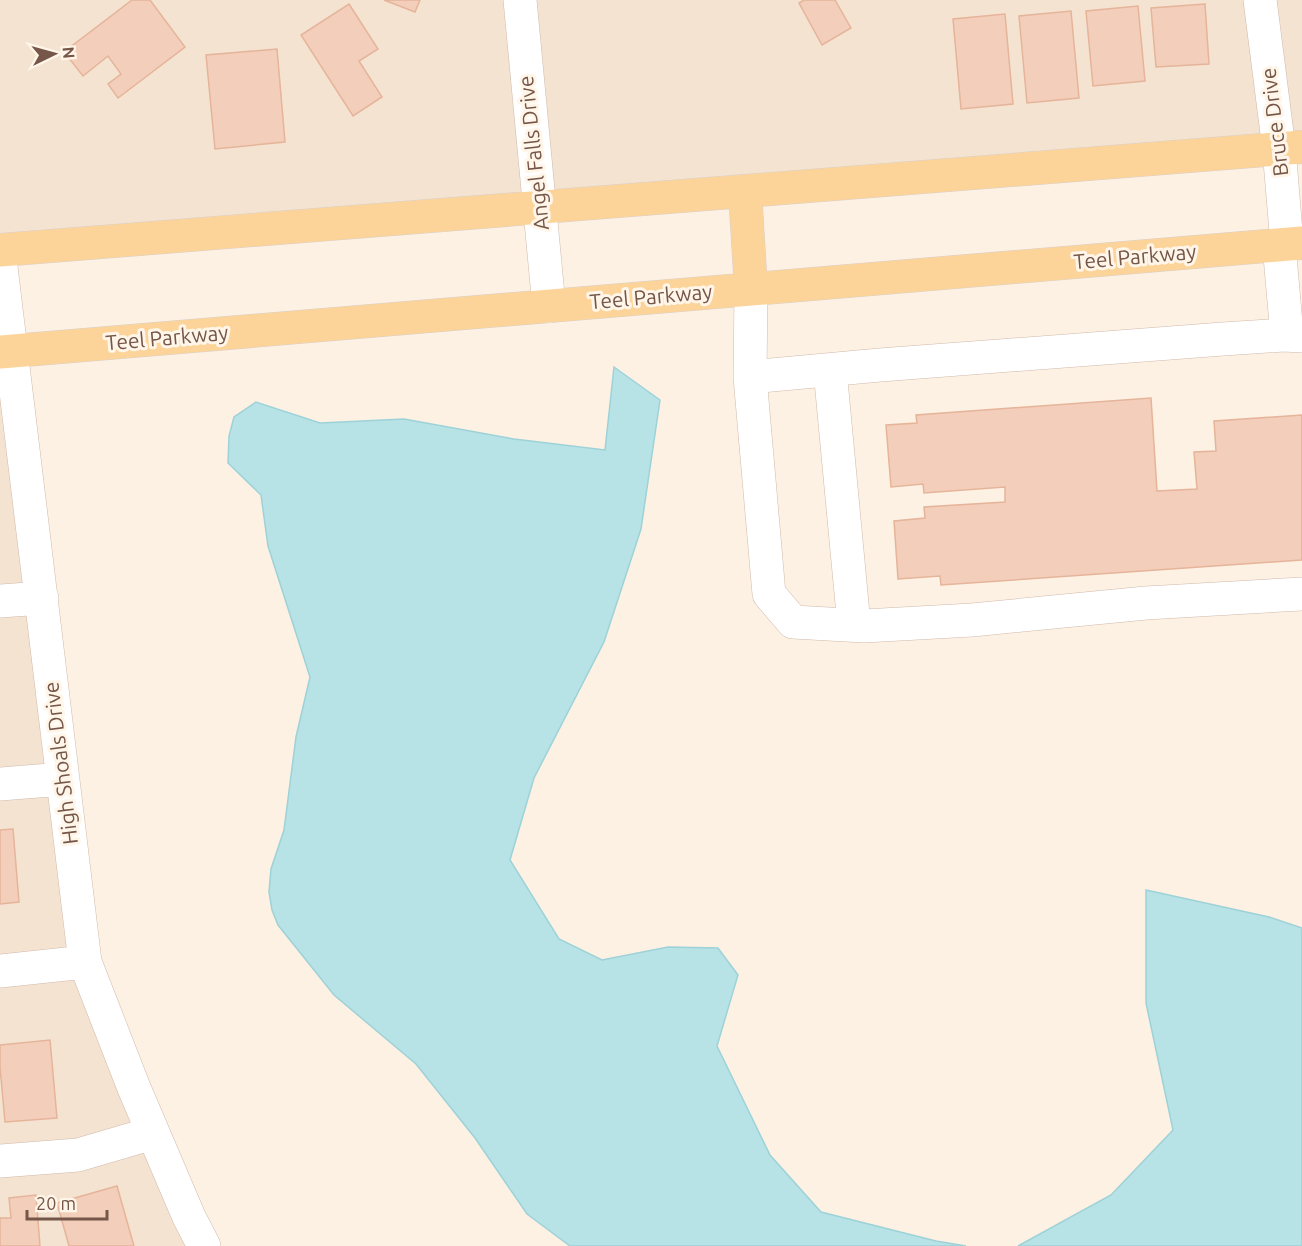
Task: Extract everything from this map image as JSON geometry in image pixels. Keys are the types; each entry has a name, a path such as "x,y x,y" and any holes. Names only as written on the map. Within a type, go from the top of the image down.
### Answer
{"main road":[{"path":"0,250 1290,148"},
{"path":"745,192 751,289"},
{"name":"Teel Parkway","path":"6,352 1289,244"}],"street":[{"name":"Angel Falls Drive","path":"520,0 549,306"},
{"name":"Bruce Drive","path":"1260,0 1290,148 1289,244 1295,336"},
{"name":"High Shoals Drive","path":"0,259 6,352 42,598 85,963 134,1088 189,1217 204,1246"},
{"path":"751,289 750,377 769,594 793,622 864,626 972,620 1146,603 1302,594"},
{"path":"750,377 1295,336"},
{"path":"830,370 854,625"},
{"path":"0,601 42,598"},
{"path":"0,784 63,780"},
{"path":"0,971 85,963"},
{"path":"0,1161 78,1155 153,1133"}],"shaded area":[{"path":"0,0 1302,0 1302,147 0,250"},
{"path":"0,352 85,962 206,1246 0,1246"}],"water":[{"path":"614,367 660,400 641,529 604,642 534,778 510,860 559,939 602,960 668,947 718,948 738,975 717,1046 770,1155 821,1212 936,1241 966,1246 570,1246 527,1214 475,1138 416,1064 334,995 278,925 272,910 269,892 271,869 284,830 296,737 310,677 268,546 261,495 228,463 229,436 234,417 256,402 320,423 404,419 514,439 605,450"},
{"path":"1146,890 1269,917 1302,928 1302,1246 1018,1246 1111,1195 1173,1130 1146,1003"}],"building":[{"path":"132,0 150,0 185,47 118,98 108,84 121,74 108,56 83,76 64,52"},
{"path":"384,0 420,0 415,12"},
{"path":"804,0 835,0 851,28 822,45 799,3"},
{"path":"349,4 378,49 359,61 382,97 353,116 301,35"},
{"path":"1205,4 1209,64 1156,67 1151,8"},
{"path":"1138,6 1145,81 1093,86 1086,11"},
{"path":"1071,11 1079,98 1027,103 1019,16"},
{"path":"1005,14 1013,104 961,109 953,19"},
{"path":"277,49 285,142 215,149 206,55"},
{"path":"1151,398 1157,491 1197,489 1194,452 1216,451 1214,421 1302,415 1302,560 941,585 940,576 898,579 894,521 925,518 924,507 1005,502 1005,487 924,493 923,484 891,487 886,425 917,423 916,415"},
{"path":"13,829 19,902 0,904 0,830"},
{"path":"50,1040 57,1118 5,1122 0,1045"},
{"path":"117,1186 134,1246 69,1246 57,1203"},
{"path":"36,1195 40,1246 0,1246 0,1218 11,1218 9,1198"}]}
